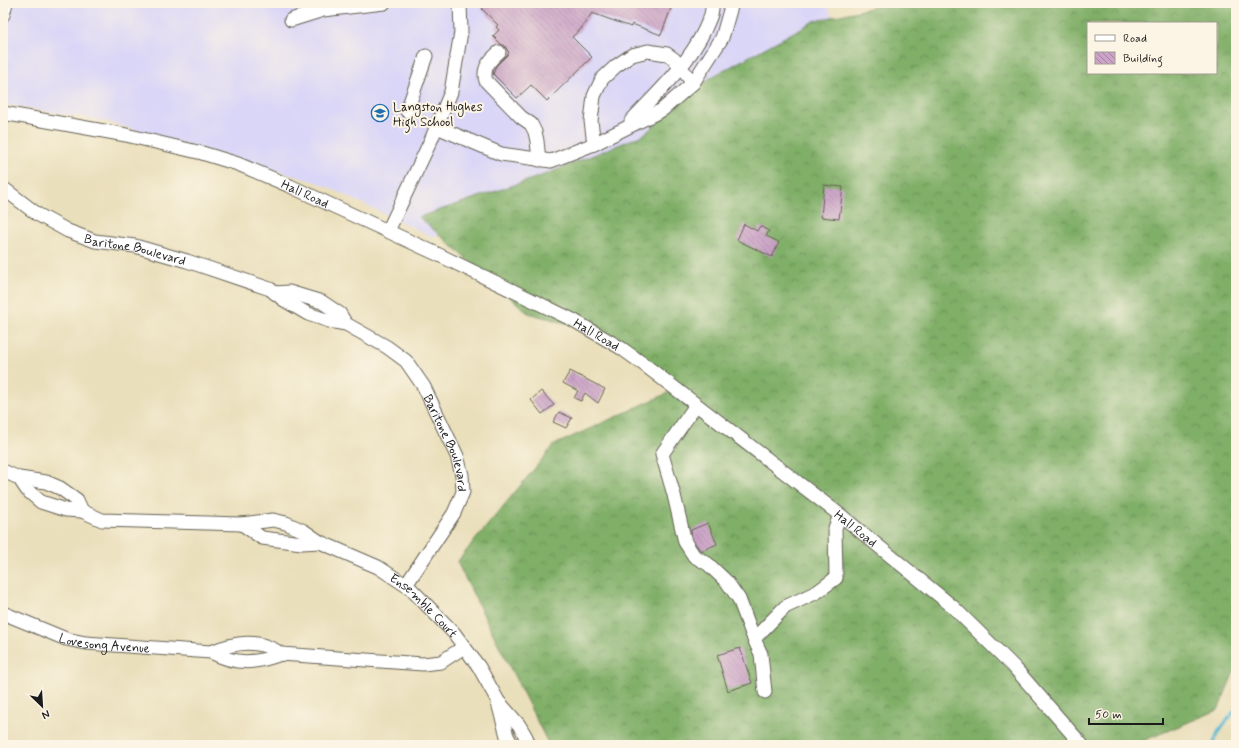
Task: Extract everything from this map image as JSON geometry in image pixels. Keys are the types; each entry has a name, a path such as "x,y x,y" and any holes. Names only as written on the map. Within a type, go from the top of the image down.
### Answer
{"street":[{"path":"3,15 6,3"},
{"path":"291,20 322,7 384,3"},
{"path":"388,231 437,127 451,92 461,32 460,3"},
{"path":"625,128 681,68 702,35 713,11 712,3"},
{"path":"437,127 501,154 551,162 594,144 662,110 693,83 722,38 732,3"},
{"path":"702,35 720,42"},
{"path":"594,144 592,120 594,96 602,79 616,66 632,55 648,51 667,54 674,59 693,83"},
{"path":"499,52 490,60 486,68 484,75 486,81 521,117 531,124 537,140 539,160"},
{"path":"407,111 426,56"},
{"name":"Hall Road","path":"3,113 126,135 209,155 238,164 388,231 573,320 621,348 840,515 952,606 1014,667 1082,745"},
{"name":"Baritone Boulevard","path":"3,188 37,214 68,231 95,241 143,248 187,261 273,291 284,300 308,314 329,321 346,324 387,347 406,361 424,387 457,456 462,475 463,492 454,513 406,585"},
{"path":"696,404 662,454 674,495 685,542 694,556 708,564 727,582 739,599 761,654 765,692"},
{"name":"Ensemble Court","path":"3,471 19,478 46,482 60,488 77,500 82,511"},
{"name":"Ensemble Court","path":"19,478 27,490 41,502 66,510 82,511 102,520 242,524 273,520 286,523 304,531 320,542 378,567 410,588 454,633 479,667 498,701 519,725 529,745"},
{"path":"754,639 785,607 817,592 836,578 835,528 840,515"},
{"name":"Ensemble Court","path":"242,524 262,538 302,543 320,542"},
{"name":"Lovesong Avenue","path":"3,613 66,639 86,643 211,652 222,658 234,661 252,662 266,660 281,654 423,664 441,662 464,647"},
{"name":"Lovesong Avenue","path":"211,652 226,645 259,644 272,648 281,654"},
{"name":"Ensemble Court","path":"498,701 507,736 512,745"}],"shaded area":[{"name":"Langston Hughes High School","path":"3,3 827,3 845,49 433,237 319,183 104,121 3,104"}],"green space":[{"path":"892,3 1236,3 1236,667 1218,710 1133,745 549,745 457,562 554,445 679,388 611,335 528,313 419,217 541,176 643,135 710,78 814,21"}],"building":[{"path":"487,3 673,3 661,35 632,24 631,27 592,13 580,30 572,37 592,57 547,101 531,85 517,98 493,74 496,66 509,53 505,46 493,36 499,30 496,27 498,25 482,9"},
{"path":"824,185 843,187 839,219 821,217"},
{"path":"744,224 757,231 760,226 769,231 766,236 779,242 772,257 737,240"},
{"path":"570,371 605,389 598,403 585,393 581,401 574,398 578,391 563,383"},
{"path":"541,391 554,405 542,414 531,400"},
{"path":"559,412 572,418 566,428 553,422"},
{"path":"708,523 717,544 701,551 692,539 691,530"},
{"path":"740,648 752,683 728,691 717,655"}],"waterway":[{"path":"1213,745 1218,732 1236,709"}],"place":[{"name":"Langston Hughes High School","path":"380,113"}]}
